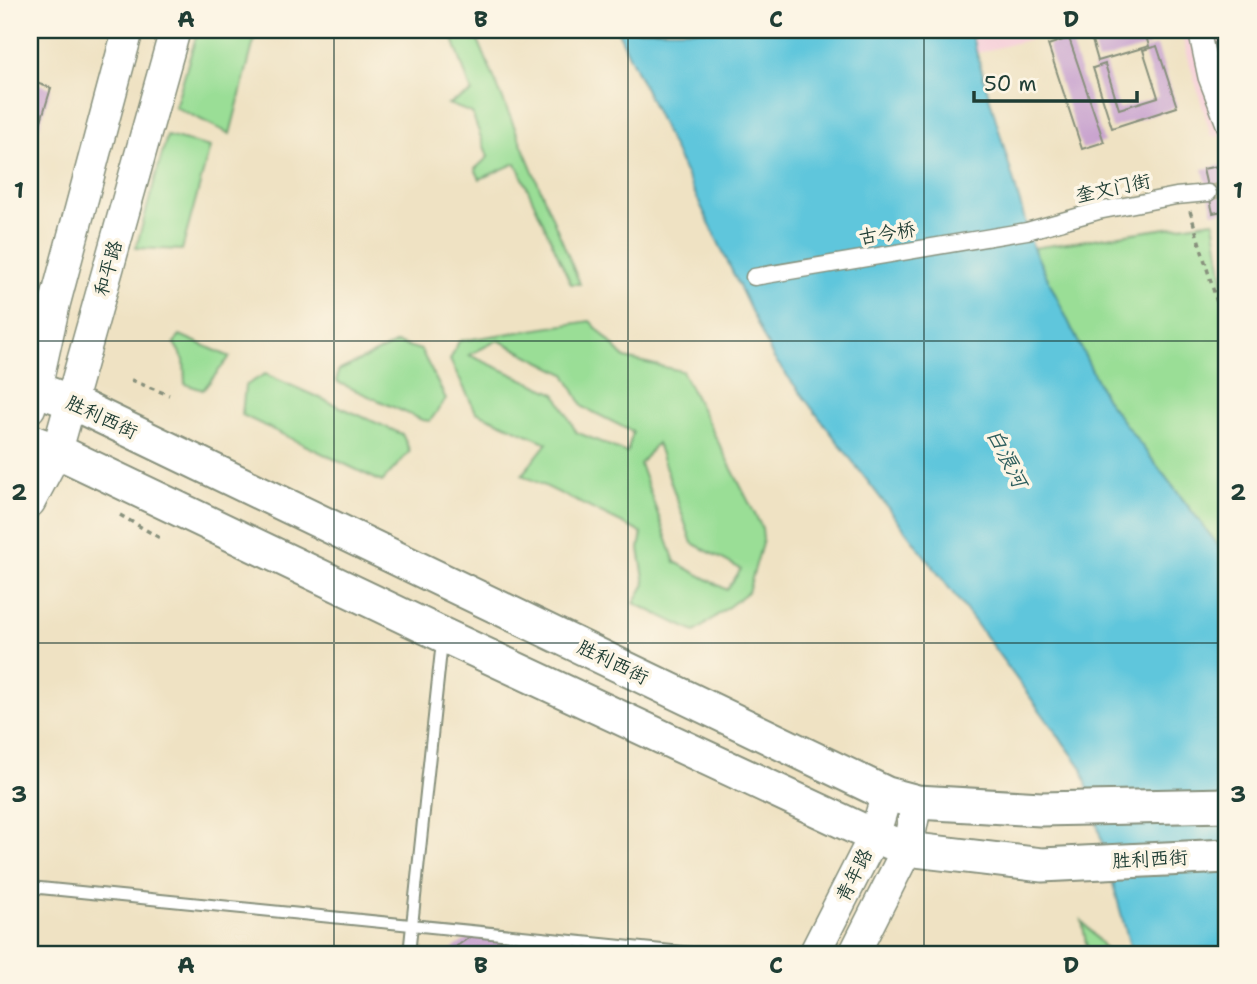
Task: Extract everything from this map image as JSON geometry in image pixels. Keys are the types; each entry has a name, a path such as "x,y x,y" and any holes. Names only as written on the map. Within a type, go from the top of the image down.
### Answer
{"main road":[{"path":"32,395 128,30"},
{"name":"和平路","path":"30,502 43,446 71,402 175,30"},
{"name":"胜利西街","path":"32,395 71,402 902,798 1041,809 1227,805"},
{"name":"胜利西街","path":"43,446 443,635 907,849 1042,864 1227,856"},
{"name":"青年路","path":"814,954 874,836 902,798"},
{"name":"青年路","path":"855,954 907,849 902,798"}],"street":[{"path":"1199,30 1209,77 1227,124"},
{"name":"奎文门街","path":"1027,231 1098,211 1208,193"},
{"name":"古今桥","path":"754,277 1027,231"}],"lane":[{"path":"409,954 443,635"},
{"path":"30,887 702,954"}],"path":[{"path":"1185,196 1227,336"},
{"path":"131,380 169,394"},
{"path":"120,515 160,538"}],"shaded area":[{"path":"970,30 1066,30 977,53"},
{"path":"1180,30 1227,30 1227,137 1211,136"}],"green space":[{"path":"198,30 242,30 256,33 230,134 175,107"},
{"path":"450,30 474,30 580,284 571,284 516,163 480,179 475,169 488,157 472,113 448,104 472,93"},
{"path":"167,136 210,147 182,250 136,248"},
{"path":"1214,221 1227,305 1227,557 1105,398 1033,248"},
{"path":"590,321 625,358 682,371 762,528 763,540 748,592 695,632 634,603 645,584 639,549 642,533 522,475 547,443 476,412 450,360 459,341","holes":["498,340 565,374 583,407 633,432 627,453 576,432 556,394 469,355","657,443 692,543 741,569 727,590 675,562 640,464"]},
{"path":"180,335 230,357 203,390 185,384 184,360 174,343"},
{"path":"397,343 421,350 446,399 430,421 422,420 337,382 338,371"},
{"path":"265,374 402,434 410,451 382,482 242,415 245,386"},
{"path":"1082,921 1110,954 1088,954"}],"water":[{"name":"白浪河","path":"617,30 970,30 1033,248 1105,398 1227,557 1227,954 1132,954 1082,768 972,618 773,357"}],"building":[{"path":"1089,30 1144,30 1149,46 1098,61"},
{"path":"1069,38 1104,142 1082,149 1048,45"},
{"path":"1157,46 1177,107 1112,128 1093,68 1105,64 1119,109 1158,97 1143,50"},
{"path":"30,81 51,88 30,157"},
{"path":"1227,164 1227,210 1213,213 1203,169"},
{"path":"473,935 645,952 645,954 445,954"}],"tunnel":[{"path":"1208,193 1227,189"}]}
